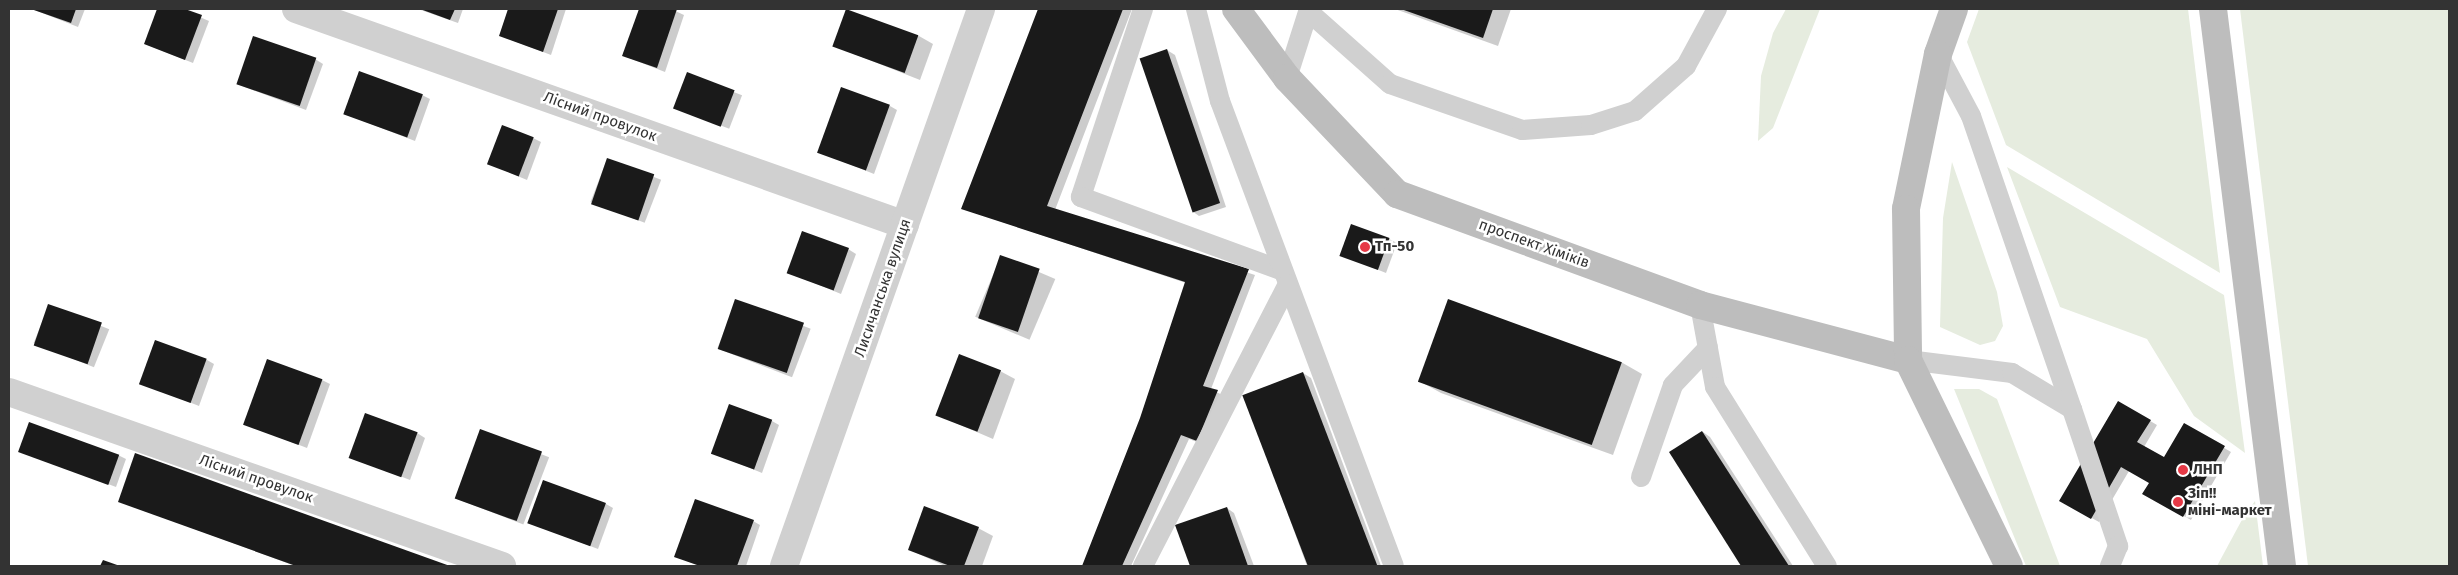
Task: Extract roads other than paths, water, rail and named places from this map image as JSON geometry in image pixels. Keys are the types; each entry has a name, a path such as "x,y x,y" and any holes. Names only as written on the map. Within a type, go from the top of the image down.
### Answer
{"main road":[{"name":"проспект Хіміків","path":"1236,9 1287,78 1397,194 1700,305 1908,360"},
{"path":"1954,9 1938,54 1906,209 1908,360 2009,566"},
{"path":"2213,9 2282,566"}],"street":[{"name":"Лісний провулок","path":"296,9 905,225"},
{"name":"Лисичанська вулиця","path":"784,566 981,9"},
{"name":"Лісний провулок","path":"9,392 502,566"}],"lane":[{"path":"1143,9 1081,197 1286,277"},
{"path":"1196,9 1220,101 1394,566"},
{"path":"1287,78 1309,10 1390,84 1522,130 1591,125 1636,111 1686,66 1717,9"},
{"path":"1938,54 1971,116 2072,409 2118,546 2110,566"},
{"path":"1143,566 1286,277"},
{"path":"1700,305 1715,387 1827,566"},
{"path":"1641,477 1673,386 1708,348"},
{"path":"1908,360 2012,373 2072,409"}],"place":[{"name":"Тп-50","path":"1365,247"},
{"name":"ЛНП","path":"2183,470"},
{"name":"Зіп!! міні-маркет","path":"2178,502"}]}
